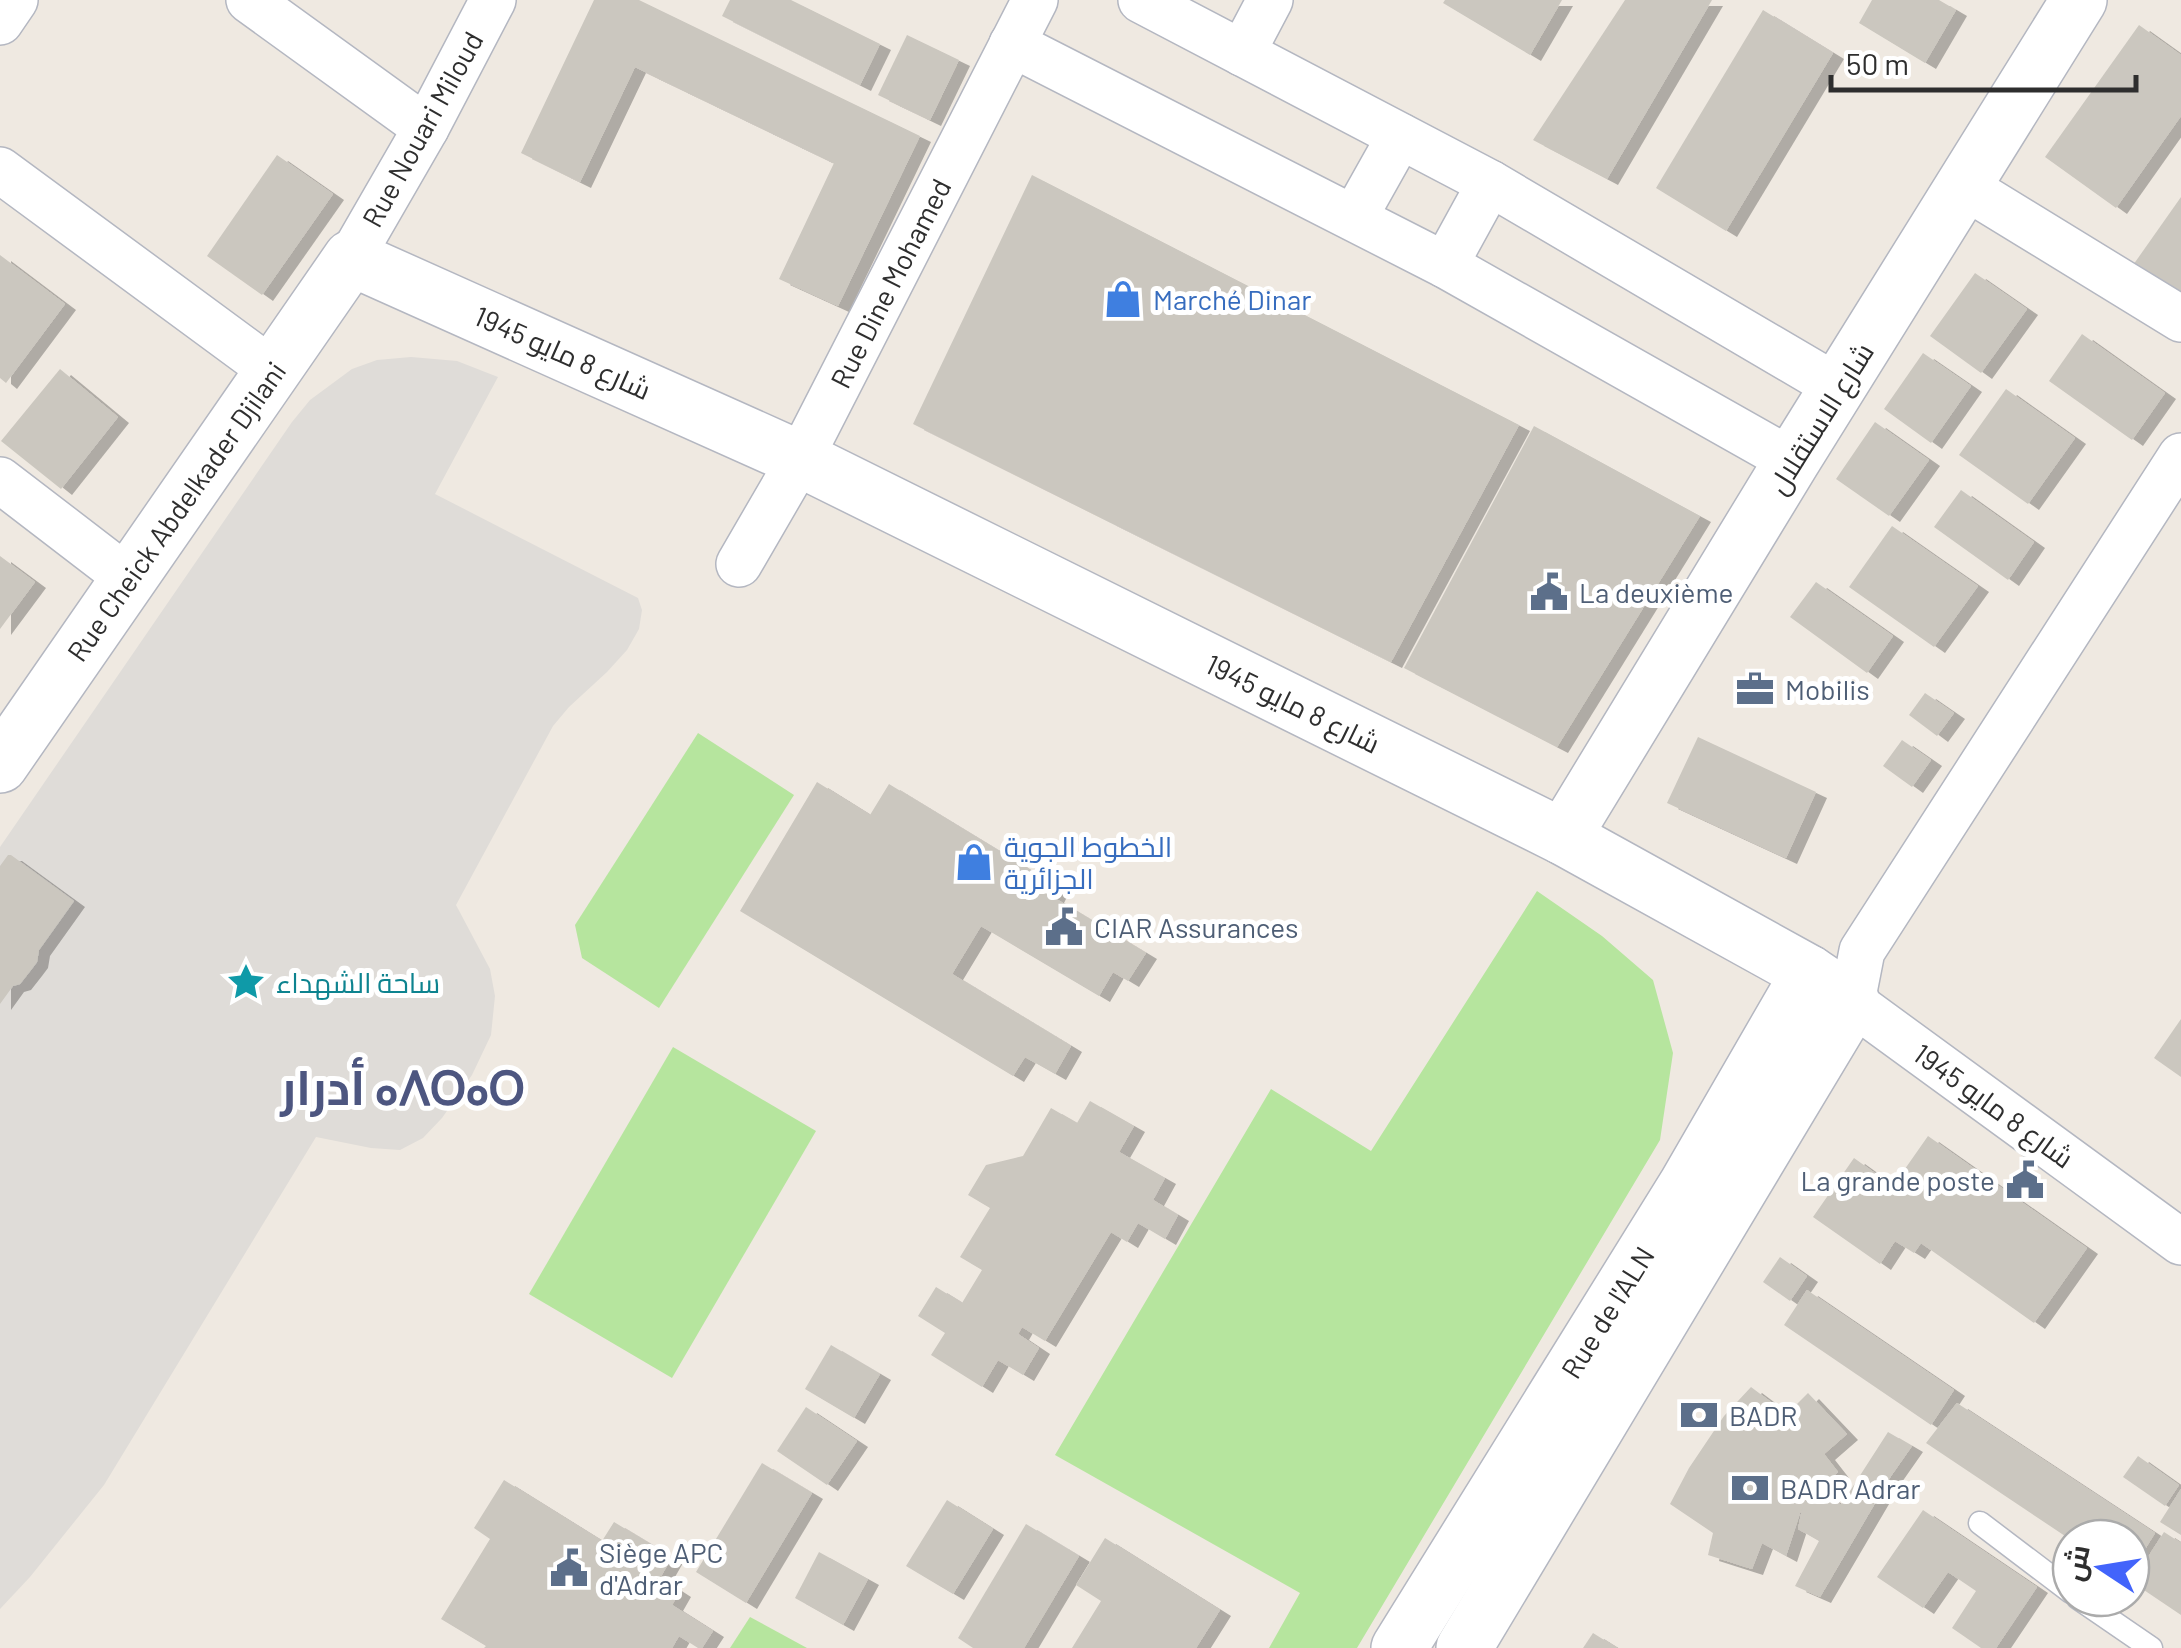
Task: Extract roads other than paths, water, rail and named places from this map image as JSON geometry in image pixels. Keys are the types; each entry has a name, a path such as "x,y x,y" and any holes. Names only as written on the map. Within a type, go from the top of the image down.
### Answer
{"street":[{"path":"0,22 15,0"},
{"path":"249,0 426,128"},
{"name":"Rue Nouari Miloud","path":"351,258 426,128 493,0"},
{"name":"Rue Dine Mohamed","path":"739,564 800,459 1034,0"},
{"path":"1141,0 1490,183 1839,388"},
{"path":"1242,53 1270,0"},
{"name":"شارع الاستقلال","path":"1563,837 2079,0"},
{"path":"1012,44 1445,265 1792,461"},
{"path":"1354,218 1400,136"},
{"path":"0,170 273,371"},
{"path":"1445,265 1490,183"},
{"path":"1964,186 2181,320"},
{"name":"شارع 8 مايو 1945","path":"351,258 800,459 1841,975 2181,1242"},
{"name":"Rue Cheick Abdelkader Djilani","path":"0,765 351,258"},
{"path":"1841,975 2181,456"},
{"path":"0,480 129,579"},
{"name":"Rue de l'ALN","path":"1399,1648 1687,1184 1841,975"},
{"name":"Rue de l'ALN","path":"1464,1648 1841,975"}],"lane":[{"path":"1980,1524 2051,1577"},
{"path":"2108,1618 2152,1648"}],"place":[{"name":"Marché Dinar","path":"1123,299"},
{"name":"La deuxième","path":"1549,592"},
{"name":"Mobilis","path":"1755,689"},
{"name":"الخطوط الجوية الجزائرية","path":"974,862"},
{"name":"CIAR Assurances","path":"1064,927"},
{"name":"ساحة الشهداء","path":"246,982"},
{"name":"La grande poste","path":"2025,1180"},
{"name":"BADR","path":"1699,1415"},
{"name":"BADR Adrar","path":"1750,1488"},
{"name":"Siège APC d'Adrar","path":"569,1568"}],"district":[{"name":"أدرار ⴰⴷⵔⴰⵔ","path":"403,1086"}]}
